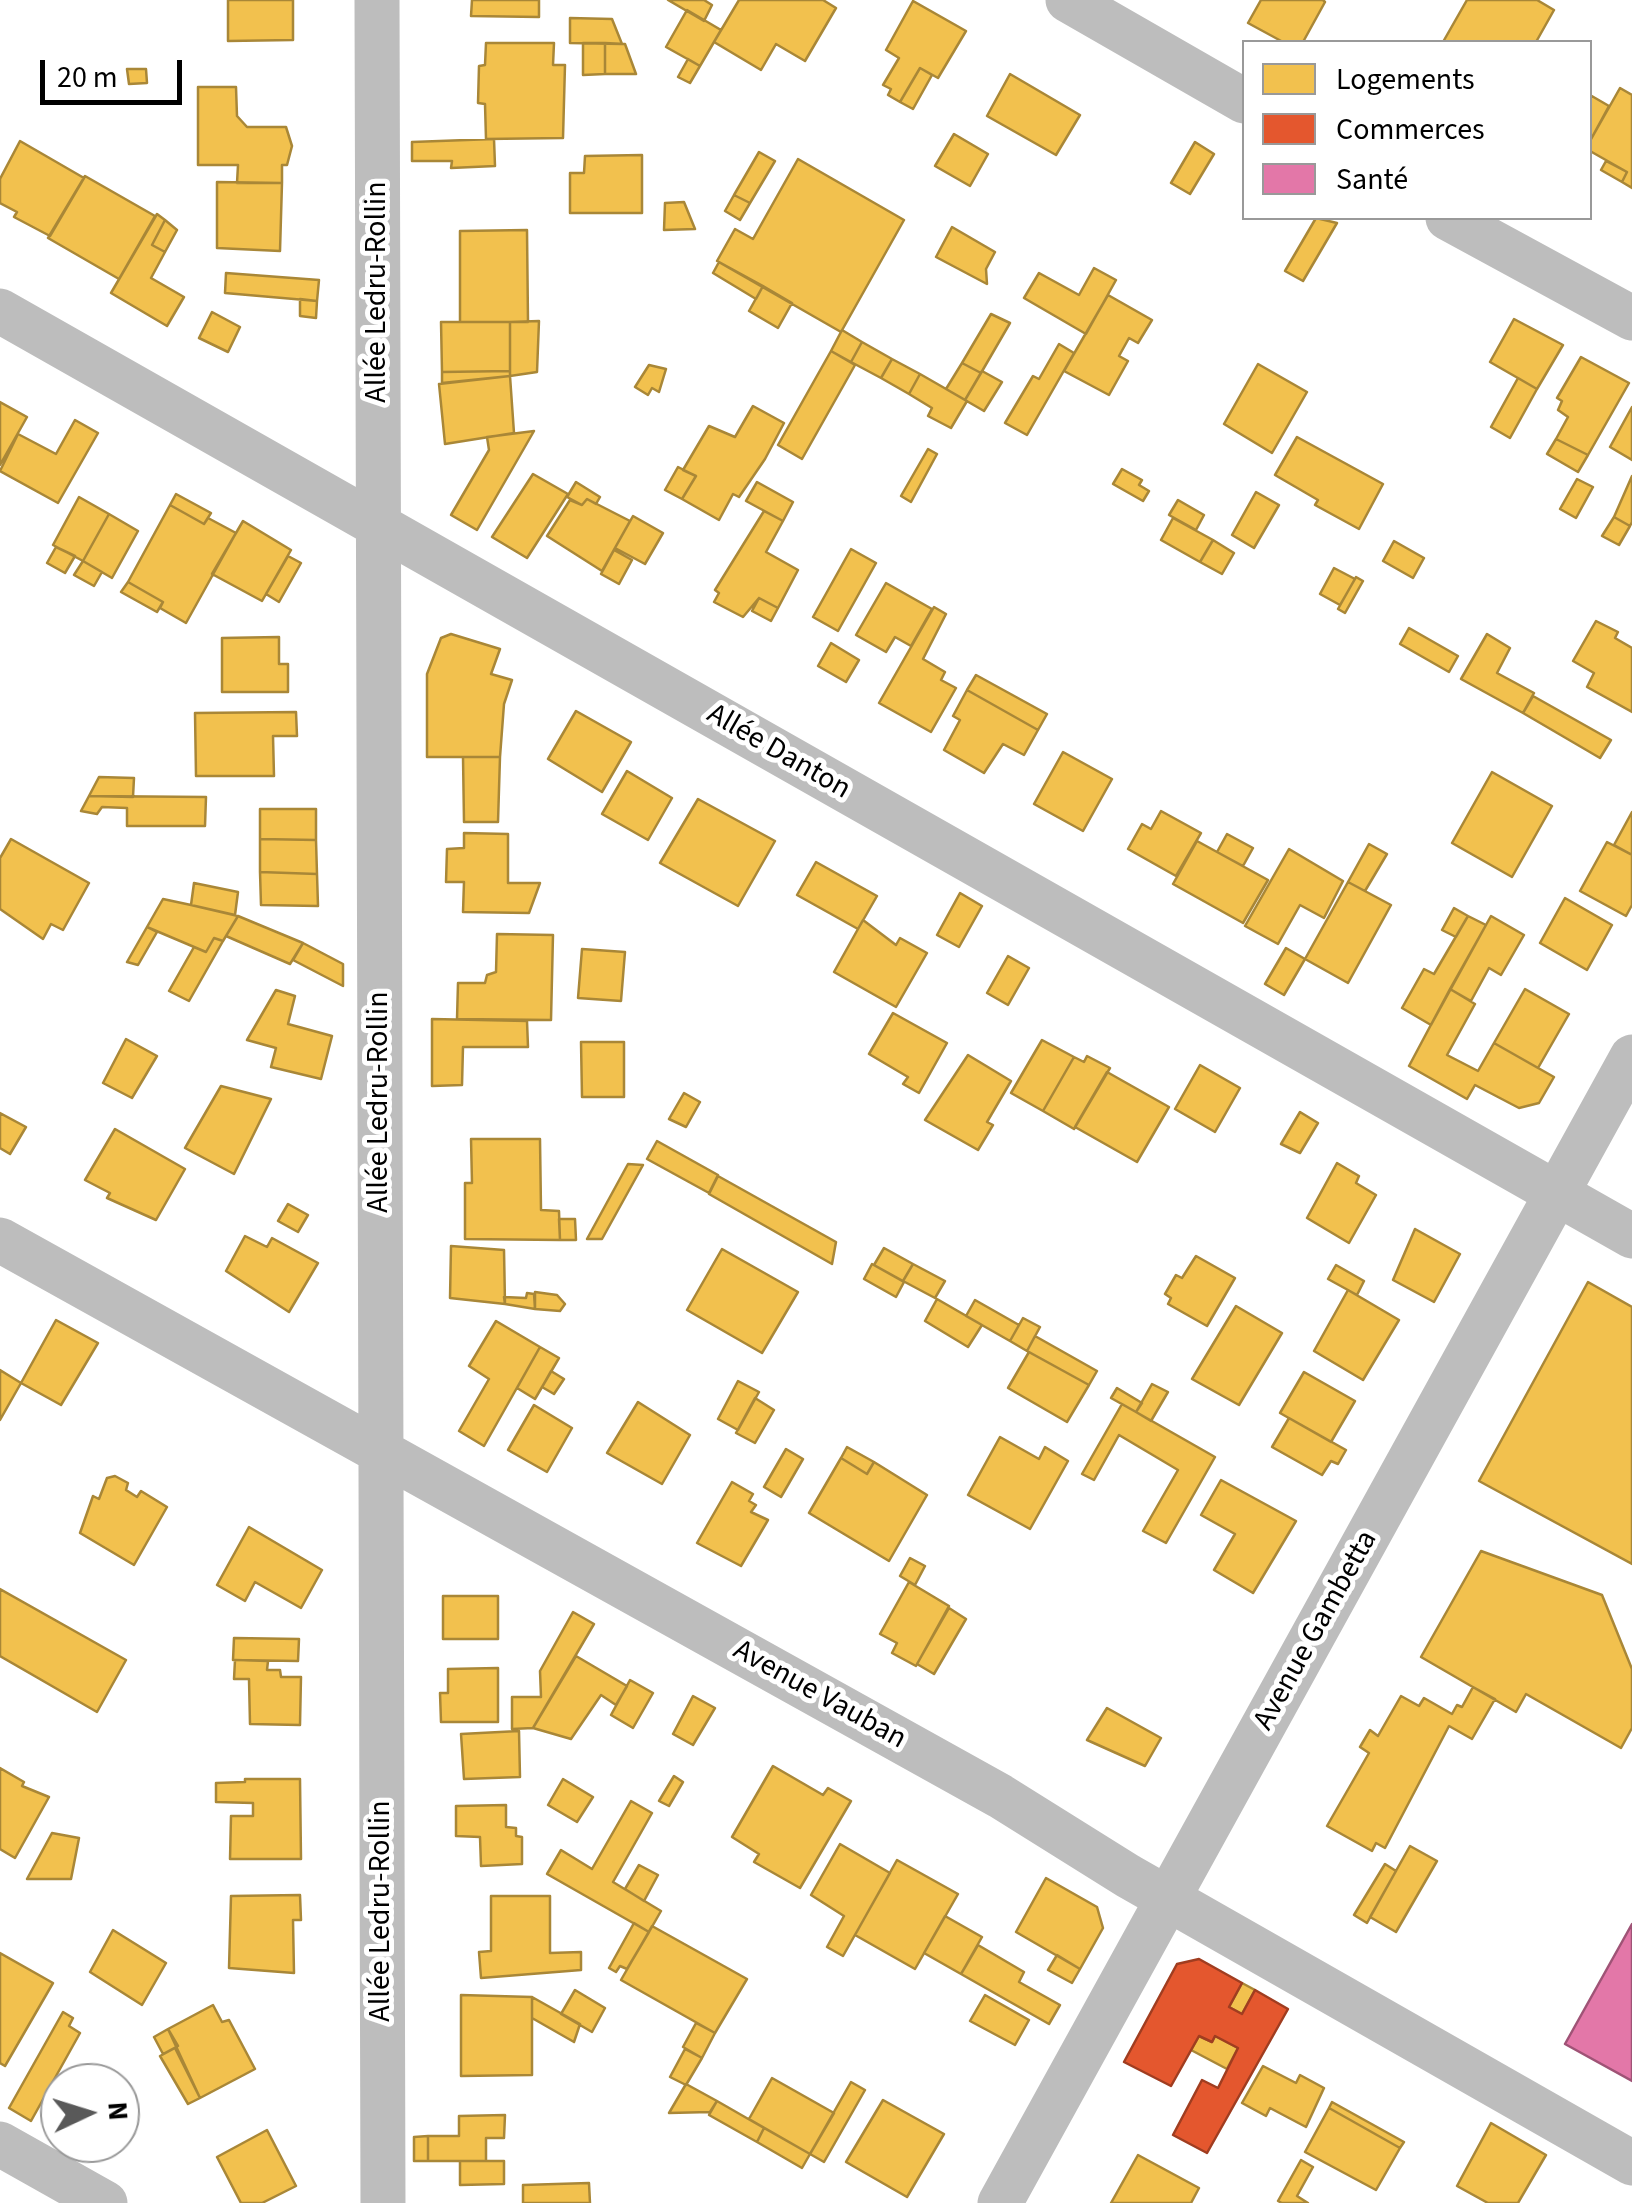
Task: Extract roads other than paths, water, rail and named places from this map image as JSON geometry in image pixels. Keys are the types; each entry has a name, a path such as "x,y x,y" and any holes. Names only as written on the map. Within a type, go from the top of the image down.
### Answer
{"street":[{"name":"Allée Ledru-Rollin","path":"378,0 383,2203"},
{"path":"1068,0 1242,100"},
{"path":"1452,220 1632,318"},
{"name":"Allée Danton","path":"0,311 1632,1236"},
{"name":"Avenue Gambetta","path":"1000,2203 1632,1057"},
{"name":"Avenue Vauban","path":"0,1240 1000,1796 1169,1900 1632,2164"},
{"path":"0,2144 105,2203"}]}
